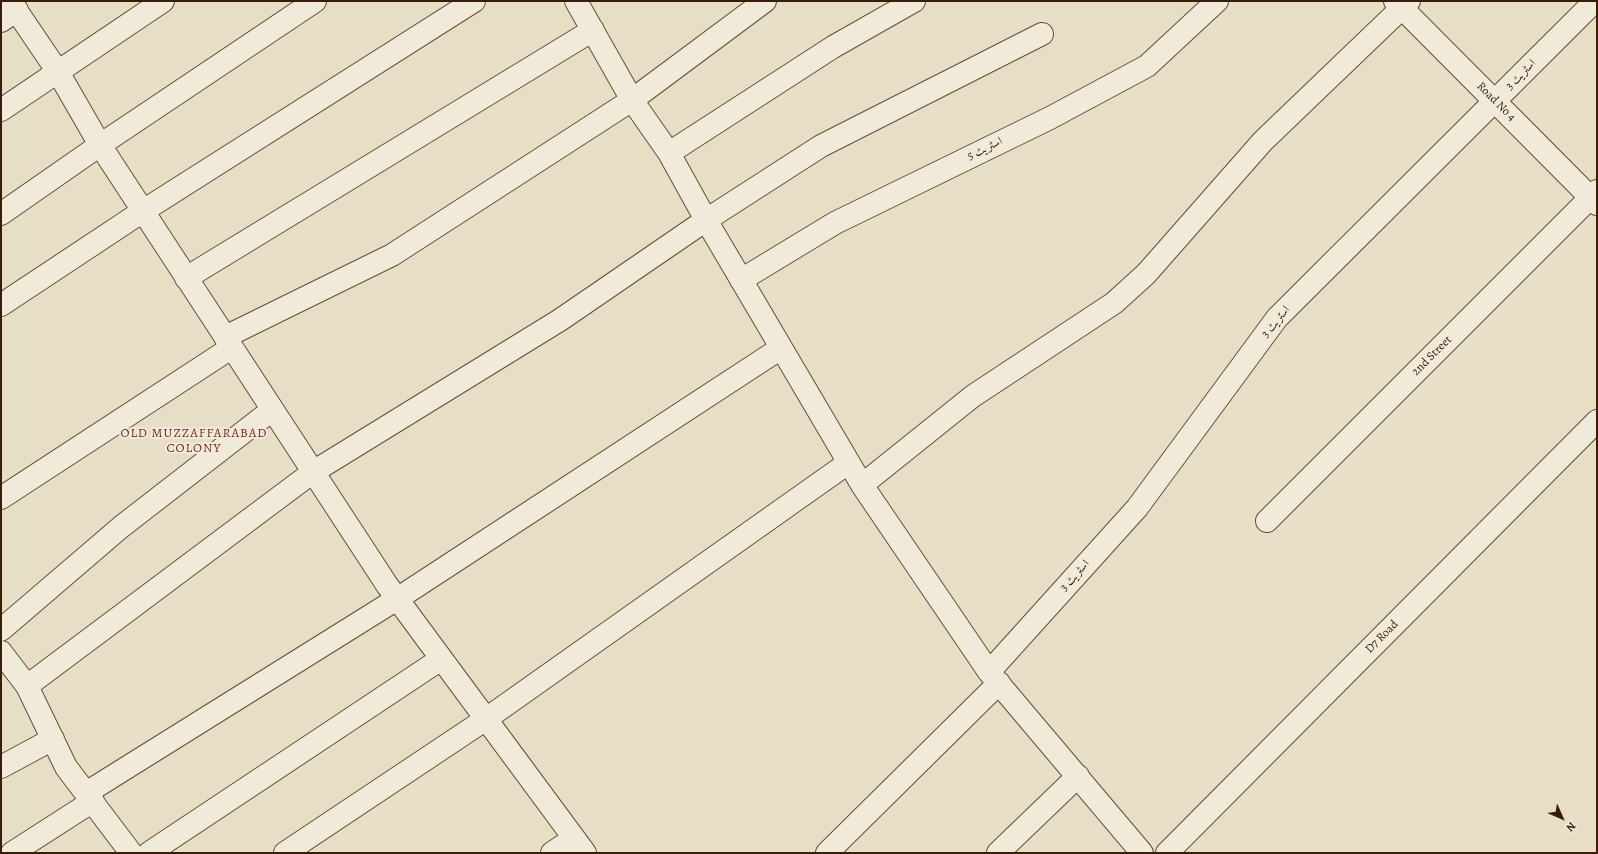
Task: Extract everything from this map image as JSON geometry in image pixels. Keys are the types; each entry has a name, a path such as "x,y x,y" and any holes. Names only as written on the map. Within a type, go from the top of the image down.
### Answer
{"street":[{"path":"1,110 163,1"},
{"path":"1,214 100,145 315,1"},
{"path":"1,305 143,211 474,1"},
{"path":"576,1 632,100 669,153 706,220 862,485 994,677 1142,853"},
{"path":"1,498 228,342 392,255 632,100 765,1"},
{"path":"669,153 833,47 914,1"},
{"name":"اسٹریٹ 5","path":"741,280 834,224 1050,118 1147,66 1216,1"},
{"name":"اسٹریٹ 3","path":"827,853 994,677 1137,508 1277,318 1595,1"},
{"path":"862,485 972,396 1114,303 1146,274 1263,141 1402,3"},
{"name":"Road No 4","path":"1402,3 1494,101 1595,197"},
{"path":"9,10 58,72 100,145 312,472 397,599 579,846 552,853"},
{"path":"186,278 593,30"},
{"path":"27,686 312,472 560,320 706,220 821,146 1042,34"},
{"name":"2nd Street","path":"1267,520 1595,197"},
{"path":"12,853 89,797 397,599 781,348"},
{"path":"1,630 121,527 272,410"},
{"name":"D7 Road","path":"1167,853 1597,421"},
{"path":"285,853 486,719 848,463"},
{"path":"1,652 27,686 66,767 131,853"},
{"path":"150,853 441,659"},
{"path":"1,766 53,739"},
{"path":"998,853 1078,776"}],"district":[{"name":"OLD MUZZAFFARABAD COLONY","path":"194,442"}]}
